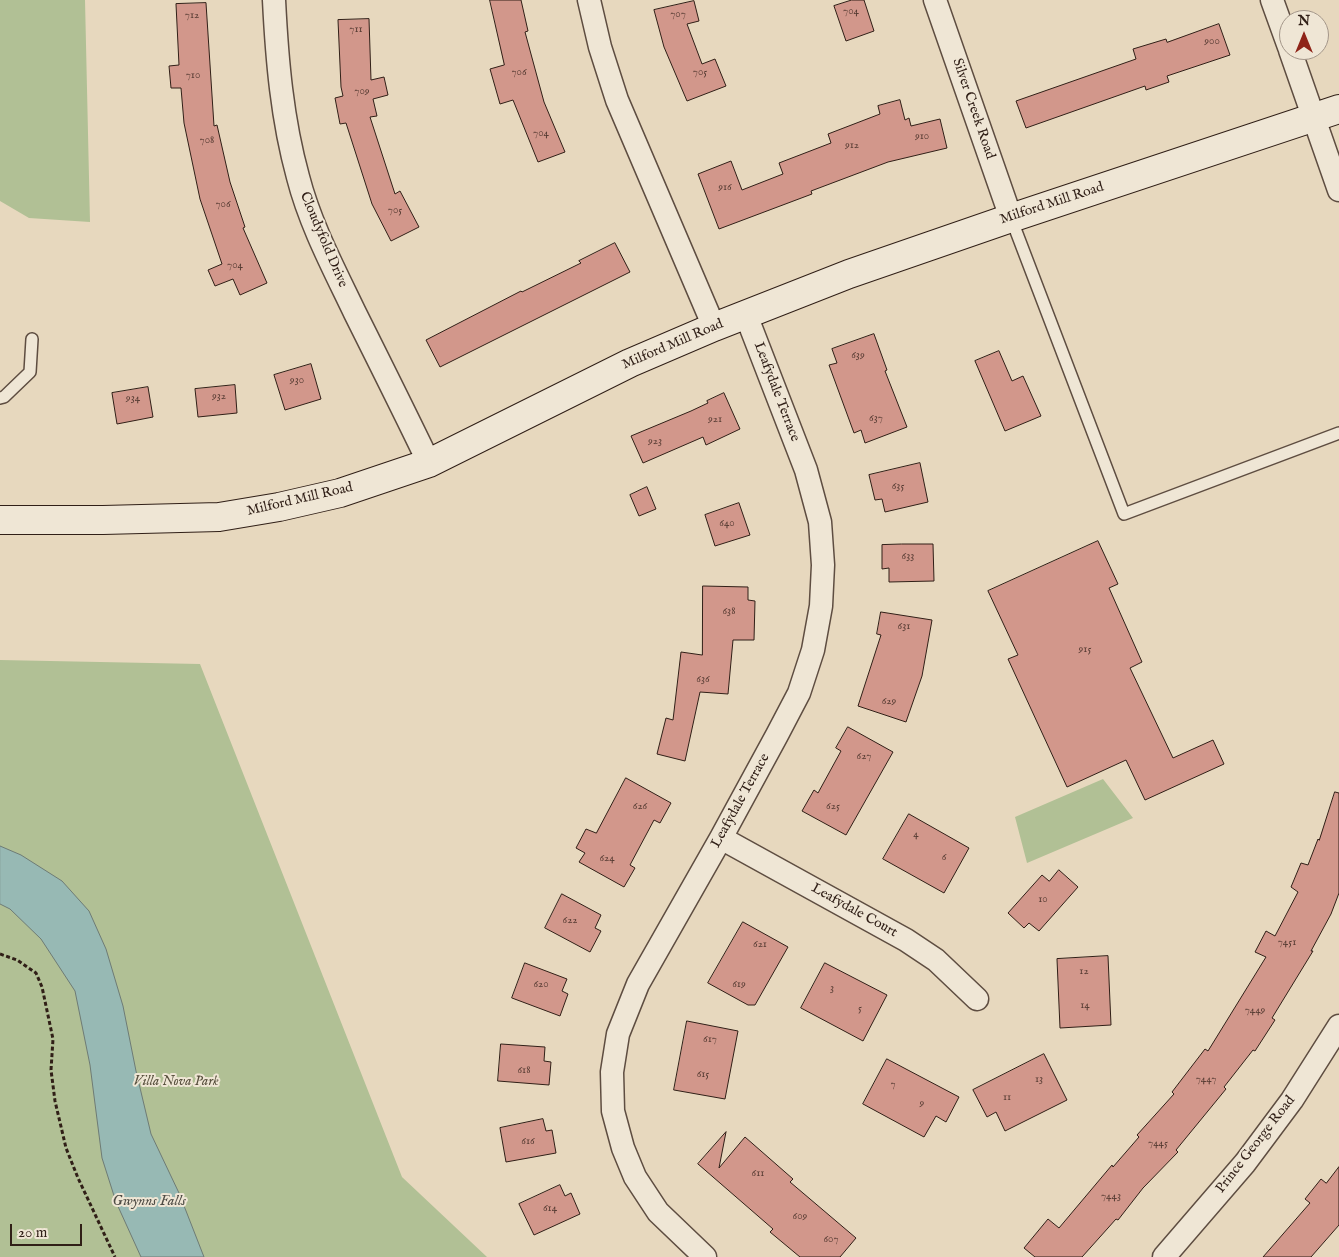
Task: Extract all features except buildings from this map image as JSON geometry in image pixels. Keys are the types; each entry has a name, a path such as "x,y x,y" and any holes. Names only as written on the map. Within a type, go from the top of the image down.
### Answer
{"main road":[{"name":"Milford Mill Road","path":"0,520 103,520 219,516 279,507 340,493 429,463 630,363 714,327 849,274 1327,113"}],"street":[{"name":"Cloudyfold Drive","path":"274,0 281,94 288,137 298,178 313,223 429,463"},
{"path":"589,0 600,47 617,100 714,327"},
{"name":"Silver Creek Road","path":"935,0 1011,218"},
{"path":"1272,0 1279,19"},
{"path":"1296,60 1327,113 1339,190"},
{"name":"Leafydale Terrace","path":"705,1257 658,1212 635,1177 623,1148 614,1111 612,1072 618,1034 638,984 722,838 799,693 813,650 821,606 823,565 820,522 806,470 746,315"},
{"name":"Leafydale Court","path":"722,838 906,940 936,960 977,999"},
{"name":"Prince George Road","path":"1164,1257 1245,1163 1292,1100 1339,1026"}],"lane":[{"path":"1011,218 1124,514 1339,433"},
{"path":"0,398 4,397 30,372 32,340"}],"path":[{"path":"0,954 17,960 36,973 42,987 53,1038 51,1070 55,1101 66,1148 115,1257"}],"green space":[{"path":"0,0 85,0 90,222 29,218 0,201"},
{"name":"Villa Nova Park","path":"0,660 200,664 402,1177 487,1257 0,1257"},
{"path":"1103,779 1133,818 1027,863 1015,817"}],"water":[{"name":"Gwynns Falls","path":"0,846 21,855 62,881 89,911 106,949 123,1006 151,1134 179,1193 204,1257 141,1257 116,1202 102,1158 90,1065 75,991 41,939 10,909 0,904"}]}
